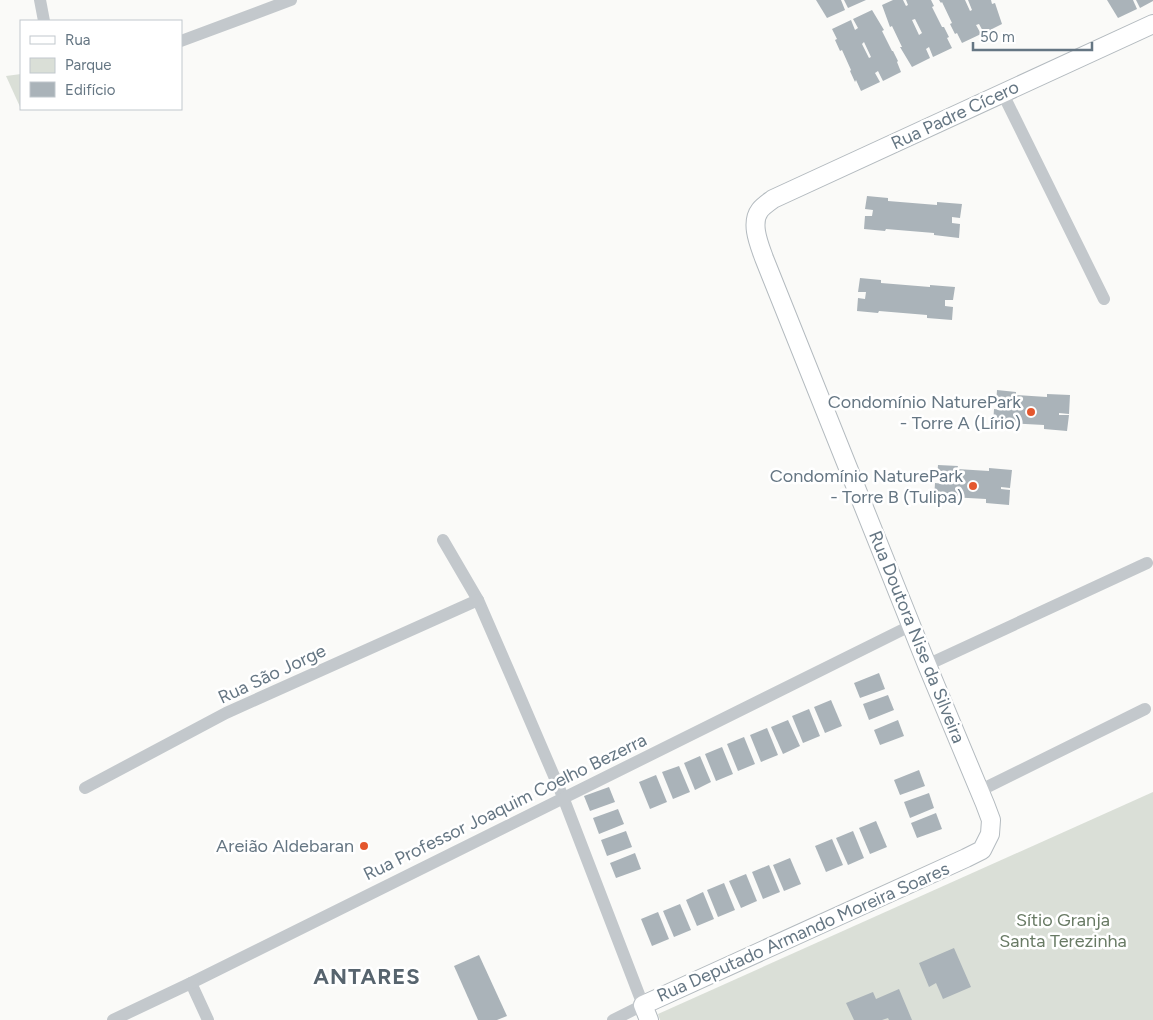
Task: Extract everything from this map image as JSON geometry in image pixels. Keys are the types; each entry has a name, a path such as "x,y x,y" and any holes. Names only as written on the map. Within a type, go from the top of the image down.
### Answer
{"street":[{"path":"40,0 44,20"},
{"path":"182,41 291,0"},
{"name":"Rua Padre Cícero","path":"759,210 773,199 1153,24"},
{"path":"1002,92 1104,299"},
{"name":"Rua Doutora Nise da Silveira","path":"759,210 756,224 758,240 764,258 991,820 990,834 982,850 966,858"},
{"path":"443,540 478,600 563,797 646,1012"},
{"path":"927,665 1147,563"},
{"name":"Rua São Jorge","path":"85,788 226,713 478,600"},
{"name":"Rua Professor Joaquim Coelho Bezerra","path":"113,1020 912,624"},
{"path":"979,791 1145,709"},
{"name":"Rua Deputado Armando Moreira Soares","path":"613,1020 646,1012 966,858"},
{"path":"191,983 208,1020"}],"green space":[{"path":"20,74 20,107 6,76"},
{"name":"Sítio Granja Santa Terezinha","path":"1153,792 1153,1020 660,1020 658,1014"}],"building":[{"path":"816,0 841,0 845,10 827,18"},
{"path":"844,0 866,0 848,8"},
{"path":"893,0 903,0 906,6 908,5 906,0 931,0 934,6 932,7 949,37 947,38 952,48 933,57 929,47 926,49 930,58 912,67 900,47 902,47 892,26 890,27 882,5","holes":["915,19 922,33 919,35 912,20"]},
{"path":"939,0 965,0 970,11 972,10 968,0 991,0 992,4 995,3 1002,24 984,33 979,24 976,25 981,34 962,43 957,33 955,34 950,24 952,23 942,2"},
{"path":"1107,0 1133,0 1137,9 1118,18"},
{"path":"1136,0 1153,0 1153,1 1140,8"},
{"path":"872,10 884,30 882,31 898,61 901,72 883,81 878,71 875,73 880,82 861,91 856,80 855,82 842,50 840,51 832,29 851,20 855,30 858,28 853,19","holes":["864,42 871,57 869,58 862,44"]},
{"path":"867,196 888,198 888,201 937,205 937,202 962,204 960,218 952,217 952,223 960,224 959,238 934,235 934,233 864,229 865,216 872,216 873,210 865,209"},
{"path":"860,278 881,280 881,283 955,287 953,300 945,300 945,306 953,307 952,320 927,318 927,315 857,311 858,298 865,299 866,292 858,292"},
{"name":"Condomínio NaturePark - Torre A (Lírio)","path":"997,390 1016,392 1016,395 1047,397 1047,394 1070,395 1069,414 1059,413 1059,415 1069,415 1067,431 1044,429 1044,425 1009,423 1009,426 993,425 994,409 1003,410 1004,405 996,404"},
{"name":"Condomínio NaturePark - Torre B (Tulipa)","path":"938,465 958,466 957,469 989,471 989,468 1012,470 1010,488 1001,487 1001,489 1010,490 1009,505 986,503 986,499 950,497 950,500 934,499 935,483 945,484 945,479 937,478"},
{"path":"879,673 885,689 860,698 854,683"},
{"path":"888,695 894,710 869,720 863,704"},
{"path":"831,700 842,726 825,733 814,707"},
{"path":"809,709 820,736 803,743 792,716"},
{"path":"788,720 800,746 783,754 771,727"},
{"path":"898,720 904,736 880,745 874,730"},
{"path":"767,728 778,755 761,762 750,735"},
{"path":"744,737 755,764 738,771 727,744"},
{"path":"722,747 733,774 716,781 705,754"},
{"path":"700,756 711,782 695,790 684,763"},
{"path":"679,766 690,792 673,799 662,772"},
{"path":"919,770 925,786 900,795 894,780"},
{"path":"656,775 667,802 650,809 639,782"},
{"path":"609,787 615,802 590,811 584,796"},
{"path":"929,793 934,808 910,818 904,802"},
{"path":"618,809 624,824 599,834 593,818"},
{"path":"936,813 942,829 917,838 911,823"},
{"path":"876,821 887,847 870,854 859,828"},
{"path":"626,831 632,847 607,856 601,840"},
{"path":"853,831 864,858 848,865 836,838"},
{"path":"832,839 843,865 826,872 815,846"},
{"path":"635,853 641,869 616,878 610,863"},
{"path":"790,858 801,884 784,891 773,865"},
{"path":"769,865 780,892 763,899 752,872"},
{"path":"746,874 757,901 741,908 729,881"},
{"path":"724,883 735,910 718,917 707,890"},
{"path":"703,892 714,919 697,926 686,900"},
{"path":"680,904 691,930 674,937 663,911"},
{"path":"658,912 669,939 652,946 641,919"},
{"path":"954,948 971,987 943,999 936,983 929,987 919,963"},
{"path":"479,955 507,1016 497,1020 478,1020 454,966"},
{"path":"899,989 912,1020 889,1020 888,1018 882,1020 854,1020 846,1003 873,992 876,999"}],"place":[{"name":"Condomínio NaturePark - Torre A (Lírio)","path":"1031,412"},
{"name":"Condomínio NaturePark - Torre B (Tulipa)","path":"973,486"},
{"name":"Areião Aldebaran","path":"364,846"}],"district":[{"name":"ANTARES","path":"367,976"}]}
